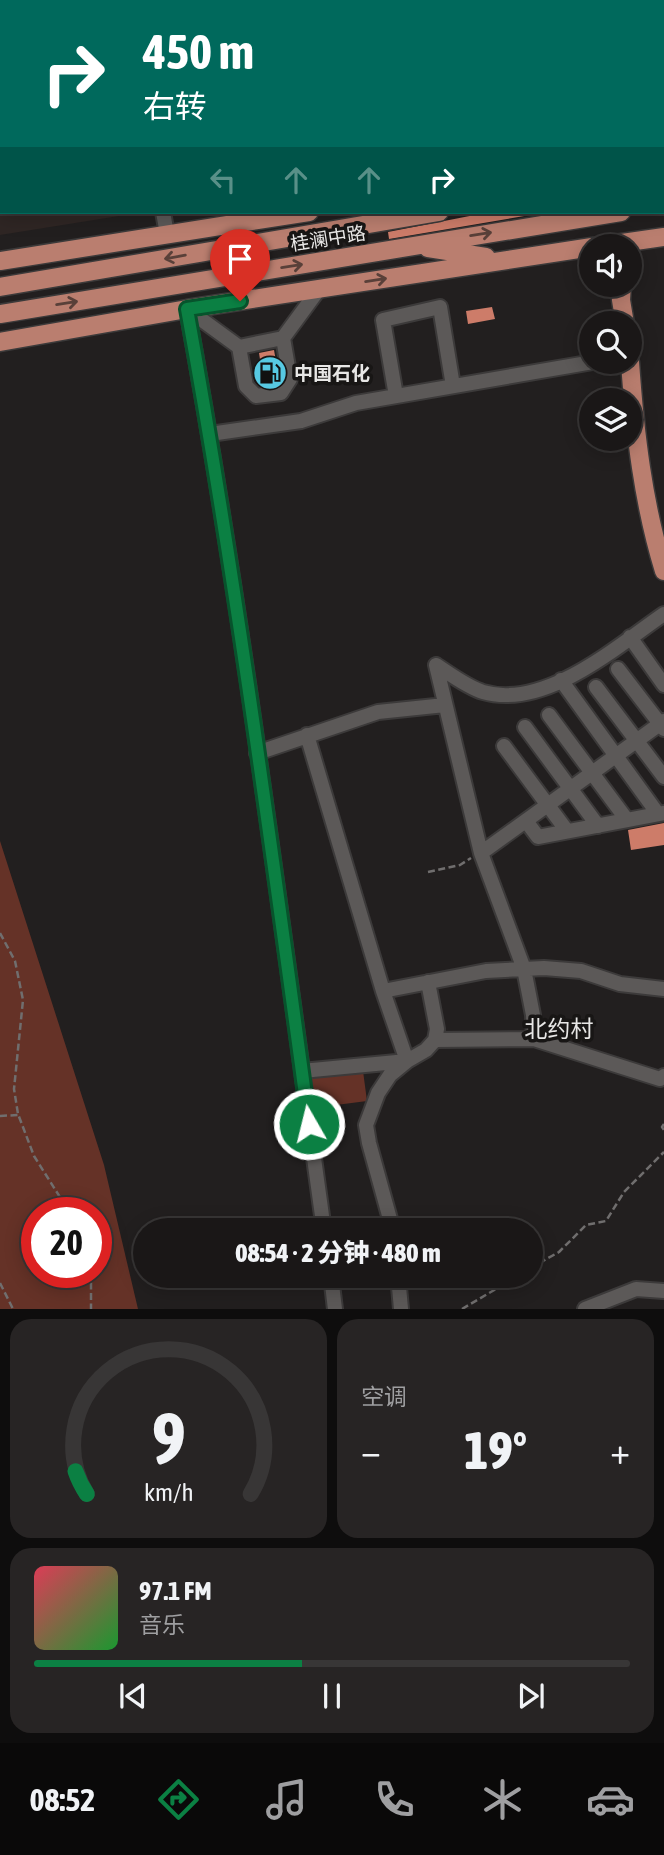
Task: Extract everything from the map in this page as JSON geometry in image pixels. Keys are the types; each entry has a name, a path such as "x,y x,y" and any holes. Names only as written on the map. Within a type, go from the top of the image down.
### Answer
{"main road":[{"path":"0,261 296,214"},
{"name":"桂澜中路","path":"0,287 416,214"},
{"name":"桂澜中路","path":"0,314 608,214"},
{"path":"642,242 664,237"},
{"path":"414,245 503,260"},
{"path":"0,342 187,309 579,250"},
{"path":"631,374 637,444 655,541 664,570"}],"street":[{"path":"163,214 166,234"},
{"path":"239,347 283,338 319,289"},
{"path":"396,396 383,320 440,307 453,386"},
{"path":"187,309 239,347 246,386 256,396 281,393 290,379 283,338"},
{"path":"187,309 210,434 322,1218"},
{"path":"210,434 301,421 356,403 579,364"},
{"path":"534,1039 533,1015 524,969 481,853 436,665 480,691 504,696 541,688 576,674 664,614"},
{"path":"630,637 664,685"},
{"path":"481,853 663,725 618,669"},
{"path":"526,821 538,837 661,814 561,680"},
{"path":"596,687 664,777"},
{"path":"257,753 378,712 445,705"},
{"path":"550,715 627,820"},
{"path":"525,727 598,825"},
{"path":"307,734 383,991 407,1061"},
{"path":"504,746 567,831"},
{"path":"383,991 486,971 524,969 582,971 620,984 664,989"},
{"path":"390,1218 366,1125 378,1093 390,1075 426,1050 435,1040 436,1029 428,982"},
{"path":"435,1040 534,1039 660,1079 664,1076"},
{"path":"302,1071 407,1061"},
{"path":"332,1288 335,1309"},
{"path":"399,1288 401,1309"},
{"path":"585,1309 636,1289 664,1291"}],"path":[{"path":"428,872 460,865 481,853"},
{"path":"0,933 15,961 23,1000 14,1089 18,1115 34,1156 60,1197"},
{"path":"0,1116 18,1115"},
{"path":"664,1124 664,1130"},
{"path":"543,1261 559,1252 586,1225 606,1221 624,1192 664,1152"},
{"path":"0,1283 13,1309"},
{"path":"91,1288 91,1309"},
{"path":"462,1309 498,1288"}],"shaded area":[{"path":"0,214 131,214 0,235"},
{"path":"0,841 104,1165 112,1197 21,1197 21,1288 112,1288 112,1199 138,1309 0,1309"},
{"path":"363,1071 367,1101 313,1108 310,1077"}],"building":[{"path":"480,214 536,214 389,239 388,232"},
{"path":"492,307 495,319 468,324 466,311"},
{"name":"中国石化","path":"274,350 279,379 275,384 264,385 259,353"},
{"path":"664,823 664,845 631,850 628,830"}],"place":[{"name":"中国石化","path":"270,373"}],"district":[{"name":"北约村","path":"559,1029"}],"route":[{"path":"240,301 187,309 210,434 245,664 309,1124"}]}
